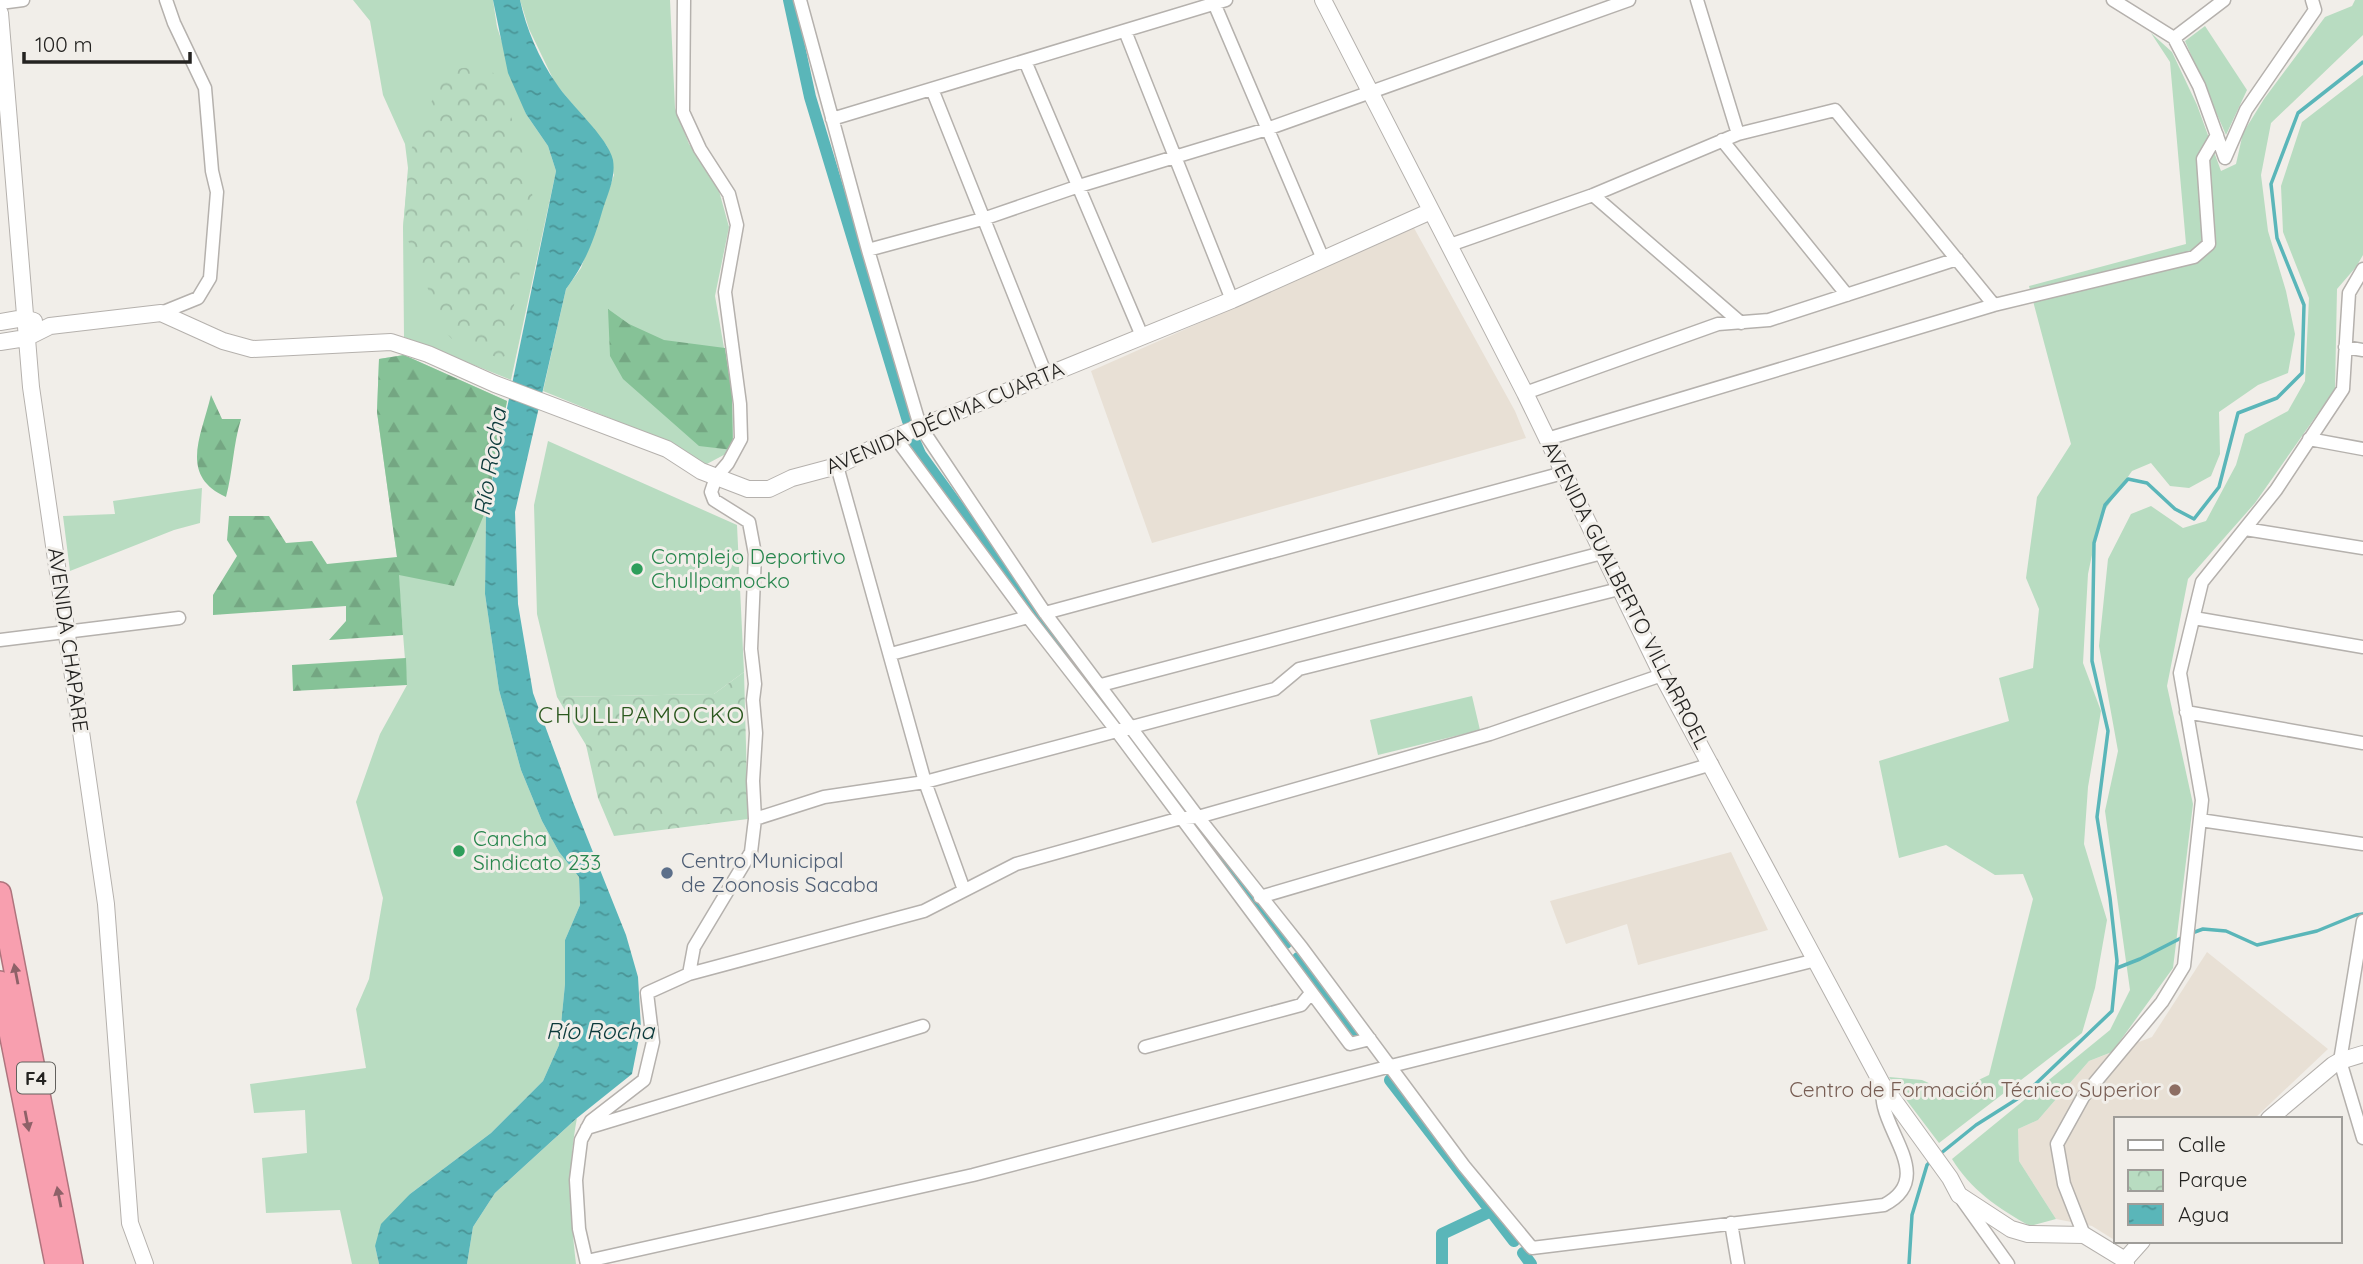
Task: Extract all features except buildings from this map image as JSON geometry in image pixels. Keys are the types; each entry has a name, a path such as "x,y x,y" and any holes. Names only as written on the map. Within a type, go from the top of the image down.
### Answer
{"highway":[{"name":"F4","path":"0,893 72,1264"},
{"name":"F4","path":"0,982 6,1043 56,1264"}],"main road":[{"name":"AVENIDA GUALBERTO VILLARROEL","path":"1323,0 1525,393 1662,675 1882,1084 1950,1178 1959,1195"},
{"name":"AVENIDA CHAPARE","path":"0,13 26,338 106,904 131,1223 145,1264"},
{"name":"AVENIDA DÉCIMA CUARTA","path":"161,313 223,341 252,349 391,342 428,354 495,384 667,449 701,471 716,477 748,489 769,489 792,478 837,466 895,436 1232,300 1431,211"},
{"path":"0,342 26,338 50,326 161,313"},
{"path":"0,322 24,318 50,326"},
{"path":"2271,1117 2340,1061 2363,1054"},
{"path":"1959,1195 2011,1229 2028,1234 2084,1235 2125,1262 2140,1243"}],"street":[{"path":"0,4 23,0"},
{"path":"161,313 198,298 209,278 218,192 212,171 205,88 166,0"},
{"path":"684,0 683,112 701,149 729,194 737,225 725,292 740,404 741,439 728,463 716,477 711,492 715,500 749,522 755,554 751,649 755,684 755,819 751,852 694,947 690,974"},
{"path":"800,0 868,250 920,426 1045,613 1259,897 1302,948 1464,1166 1532,1248 1884,1205 1894,1199 1907,1179 1907,1168 1884,1107 1882,1084"},
{"path":"868,250 986,218 1079,186 1268,129 1629,0"},
{"path":"1697,0 1738,134"},
{"path":"2113,0 2174,38 2199,86 2225,158 2246,110 2315,10 2312,0"},
{"path":"2174,38 2224,0"},
{"path":"832,119 1220,2 1268,129 1323,259"},
{"path":"1125,31 1232,300"},
{"path":"1025,61 1142,336"},
{"path":"932,89 986,218 1046,375"},
{"path":"1450,245 1593,195 1738,134 1835,110 1994,305"},
{"path":"1547,439 1994,305 2194,257 2209,244 2203,159 2217,135"},
{"path":"1722,140 1847,295"},
{"path":"1593,195 1741,323"},
{"path":"1525,393 1718,324 1769,320 1957,260"},
{"path":"2084,1235 2064,1184 2056,1144 2083,1097 2162,1002 2183,967 2202,800 2180,673 2202,582 2276,490 2343,389 2349,293 2363,269"},
{"path":"2345,347 2363,350"},
{"path":"895,436 1350,1044 1370,1040"},
{"path":"2309,439 2363,449"},
{"path":"837,466 925,782 964,890"},
{"path":"1045,613 1563,473"},
{"path":"2245,528 2363,548"},
{"path":"1101,685 1602,553"},
{"path":"755,819 824,797 925,782 1275,689 1299,669 1619,589"},
{"path":"891,654 1028,617"},
{"path":"0,640 180,618"},
{"path":"2194,618 2363,647"},
{"path":"1662,675 1490,734 1198,817 1181,818 1016,864 924,911 690,974 647,993 653,1042 644,1080 591,1121 581,1140 576,1180 579,1229 587,1263 973,1175 1391,1066 1816,960"},
{"path":"2186,712 2363,743"},
{"path":"1259,897 1712,764"},
{"path":"2200,820 2363,845"},
{"path":"2363,921 2340,1061 2363,1138"},
{"path":"1145,1047 1301,1005 1311,993"},
{"path":"587,1128 923,1026"},
{"path":"1959,1195 2008,1264"},
{"path":"1731,1223 1738,1264"}],"shaded area":[{"path":"1414,228 1515,411 1526,438 1152,543 1091,371"},
{"path":"1731,852 1768,930 1638,965 1627,924 1566,944 1550,901"},
{"name":"Centro de Formación Técnico Superior","path":"2207,952 2328,1049 2256,1117 2114,1117 2114,1240 2092,1226 2056,1219 2019,1161 2018,1129 2038,1120 2089,1061 2152,1037"}],"green space":[{"path":"353,0 493,0 497,27 526,114 548,146 556,171 511,380 404,337 403,228 408,168 405,144 383,95 370,21"},
{"path":"520,0 670,0 675,108 689,144 716,180 729,227 715,296 732,394 733,450 705,465 671,443 543,391 566,289 581,268 614,175 607,146 555,83 529,29"},
{"path":"2355,0 2363,0 2363,35 2271,123 2261,175 2268,231 2286,291 2295,334 2288,373 2258,385 2219,412 2220,454 2211,476 2189,488 2170,486 2151,463 2132,471 2100,517 2088,574 2083,663 2101,711 2088,787 2084,844 2107,920 2095,988 2082,1033 1939,1143 1889,1077 1922,1080 1951,1093 1989,1075 2033,899 2023,874 1995,875 1946,845 1899,858 1879,761 2009,721 1999,678 2033,668 2039,609 2026,578 2037,497 2071,444 2029,286 2186,244 2170,62 2151,33 2172,52 2197,105 2221,171 2236,164 2243,133 2264,99 2325,17 2352,6"},
{"path":"2205,26 2247,90 2226,135 2185,41"},
{"path":"490,65 520,139 533,198 505,356 499,358 454,341 446,333 403,228 410,152 445,70"},
{"path":"2363,75 2363,255 2337,289 2335,389 2255,503 2188,579 2167,686 2193,804 2173,968 2112,1052 2089,1061 2038,1120 2018,1129 2019,1161 2056,1219 2030,1226 1986,1197 1967,1180 1952,1159 2110,1030 2130,990 2105,811 2118,751 2099,646 2108,559 2131,514 2151,506 2183,528 2206,521 2236,465 2245,434 2288,411 2305,381 2309,298 2283,232 2281,186 2302,122"},
{"path":"608,309 629,324 664,340 725,348 732,394 733,450 699,446 623,379 610,356"},
{"path":"404,355 507,401 486,510 485,594 499,690 521,770 542,821 559,852 579,877 580,905 565,940 565,984 559,1045 543,1081 491,1133 410,1194 375,1246 379,1264 352,1264 340,1210 266,1213 262,1158 307,1153 305,1110 254,1113 250,1084 366,1068 356,1009 369,979 383,898 356,802 380,734 407,685 397,557 377,412 379,359"},
{"path":"404,355 507,401 486,510 454,586 399,575 403,635 329,640 346,621 346,606 213,615 213,595 237,556 227,540 229,516 269,516 286,543 312,541 327,564 397,557 377,412 379,359"},
{"path":"211,395 222,419 241,419 226,497 211,488 202,477 198,466 199,439"},
{"name":"Complejo Deportivo Chullpamocko","path":"548,441 737,525 744,672 714,694 557,697 537,614 534,505"},
{"path":"202,488 200,523 174,530 70,571 63,516 115,514 113,501"},
{"path":"406,658 407,685 293,691 292,665"},
{"path":"744,672 748,819 614,836 598,798 586,745 557,697 714,694"},
{"path":"1472,696 1480,730 1378,755 1370,720"},
{"path":"577,1118 571,1191 576,1264 467,1264 473,1227 495,1193"}],"water":[{"name":"Río Rocha","path":"493,0 520,0 544,64 562,92 604,141 613,160 612,180 595,233 583,261 566,289 515,512 518,604 533,693 626,935 638,977 641,1028 632,1074 577,1118 495,1193 473,1227 467,1264 379,1264 375,1246 381,1224 410,1194 491,1133 543,1081 559,1045 565,984 565,940 580,905 579,877 559,852 542,821 521,770 499,690 485,594 486,510 556,171 548,146 526,114 508,73"}],"waterway":[{"path":"789,0 810,97 908,421"},
{"path":"1940,1154 1976,1125 2025,1094 2112,1011 2117,961 2097,817 2108,731 2092,661 2094,543 2105,505 2128,479 2147,483 2175,509 2194,519 2219,487 2238,413 2277,398 2302,373 2304,305 2277,238 2271,184 2298,113 2363,62"},
{"path":"913,438 920,454 1078,672"},
{"path":"1207,843 1286,943"},
{"path":"2192,933 2203,929 2226,931 2257,945 2317,931 2363,914"},
{"path":"2117,968 2185,936"},
{"path":"1298,958 1355,1034"},
{"path":"1390,1080 1514,1241"},
{"path":"1909,1264 1912,1215 1927,1165 1931,1161"},
{"path":"1442,1264 1442,1234 1491,1211"},
{"path":"1523,1253 1531,1264"}],"place":[{"name":"Complejo Deportivo Chullpamocko","path":"637,569"},
{"name":"Cancha Sindicato 233","path":"459,851"},
{"name":"Centro Municipal de Zoonosis Sacaba","path":"667,873"},
{"name":"Centro de Formación Técnico Superior","path":"2175,1090"}],"district":[{"name":"CHULLPAMOCKO","path":"642,715"}]}
